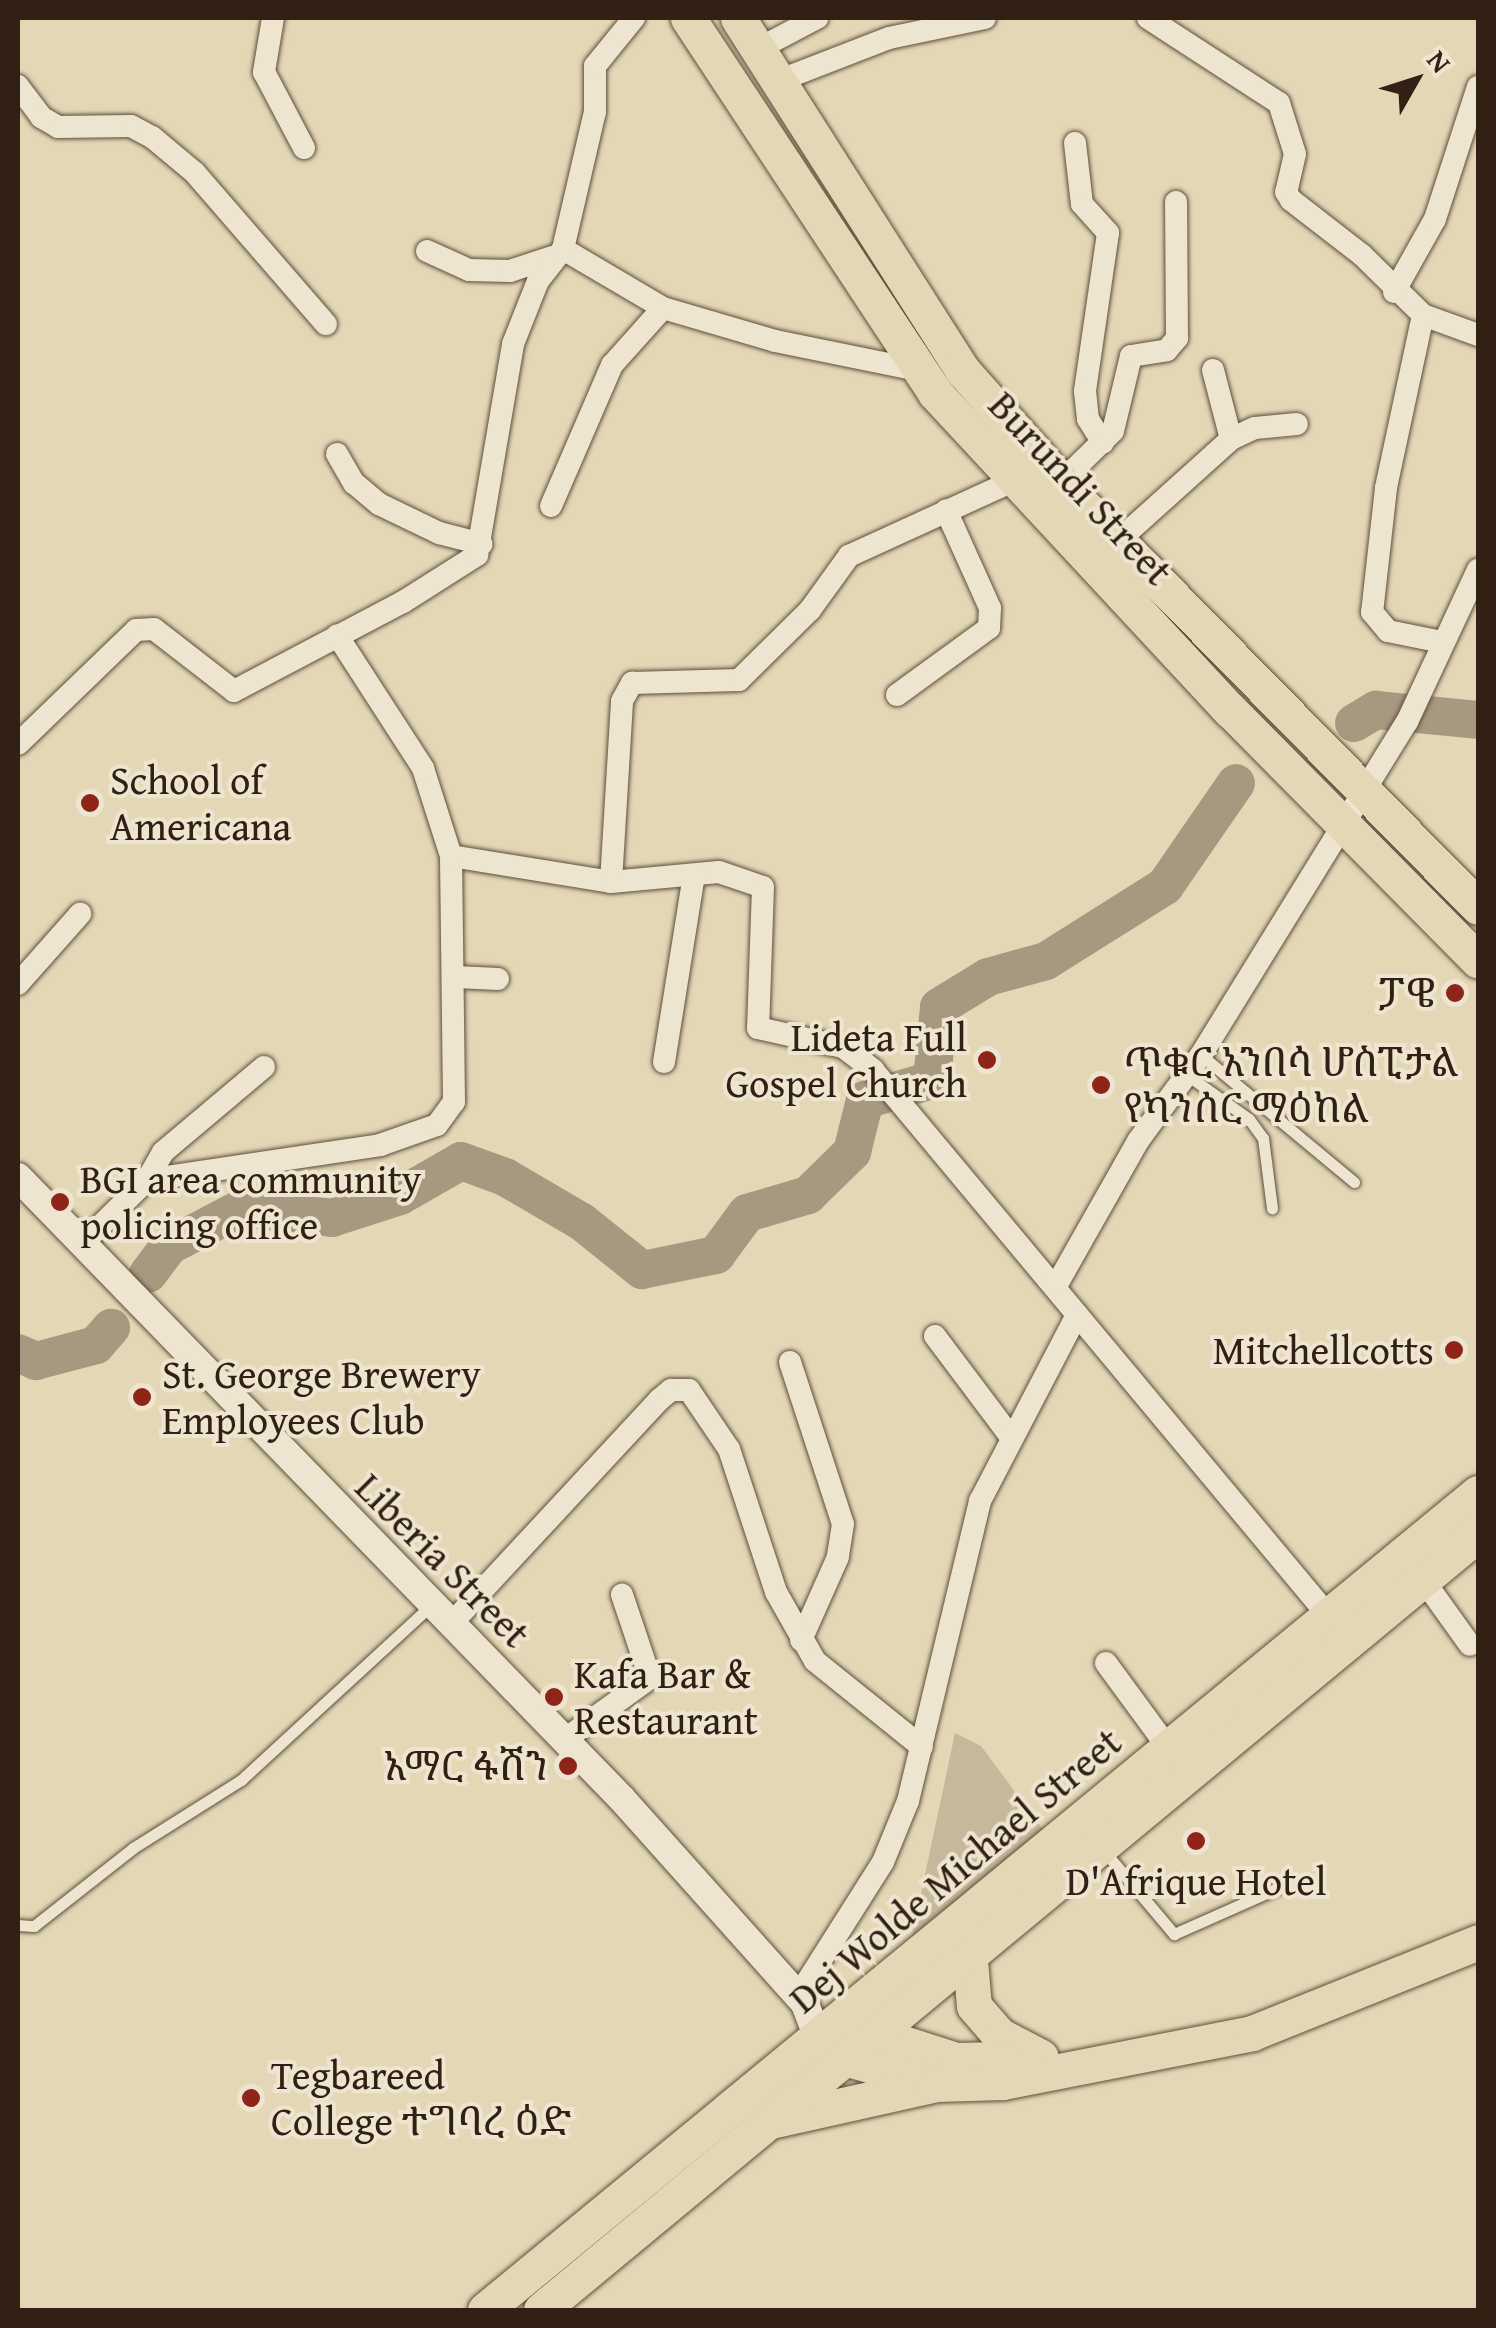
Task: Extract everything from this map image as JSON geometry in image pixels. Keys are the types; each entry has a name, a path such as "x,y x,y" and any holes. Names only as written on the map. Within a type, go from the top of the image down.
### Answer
{"main road":[{"name":"Burundi Street","path":"688,18 779,163 926,381 1013,481 1143,618 1478,961"},
{"name":"Burundi Street","path":"738,18 813,142 963,370 1062,481 1360,789 1476,900"},
{"path":"779,163 813,142"},
{"path":"926,381 963,370"},
{"path":"1143,618 1169,591"},
{"name":"Dej Wolde Michael Street","path":"485,2310 559,2248 843,2038 1338,1628 1478,1493"},
{"name":"Dej Wolde Michael Street","path":"1338,1628 1422,1578 1478,1534"},
{"name":"Dej Wolde Michael Street","path":"960,1939 1098,1844 1177,1760"},
{"path":"769,2121 936,2084 1004,2082 1252,2033 1478,1920"},
{"path":"960,1939 974,2006 998,2035 1041,2058"},
{"path":"843,2038 956,2060 1041,2058 1175,2030 1347,1987 1478,1942"},
{"path":"843,2038 936,2084"},
{"name":"Dej Wolde Michael Street","path":"541,2310 769,2121 843,2038"},
{"path":"559,2248 582,2276"}],"street":[{"path":"273,18 264,72 304,148"},
{"path":"18,744 147,626 234,691 466,564 482,544 512,344 538,281 563,249 595,112 595,66 634,18"},
{"path":"758,50 817,18"},
{"path":"778,81 888,38 985,18"},
{"path":"1148,18 1279,103 1296,154 1286,192 1291,200 1362,255 1394,292 1423,315 1478,336"},
{"path":"18,86 41,117 58,127 131,126 152,137 196,173 326,324"},
{"path":"1394,292 1435,219 1478,87"},
{"path":"1075,144 1082,204 1108,234 1086,391 1088,419 1103,443"},
{"path":"1062,481 1103,443 1116,424 1131,356 1166,350 1177,338 1176,202"},
{"path":"427,250 469,270 510,271 537,267 563,249"},
{"path":"563,249 663,308 926,381"},
{"path":"551,506 612,365 663,308"},
{"path":"1423,315 1386,488 1372,612 1388,632 1442,642"},
{"path":"1214,370 1231,439"},
{"path":"1119,540 1231,439 1255,428 1297,424"},
{"path":"337,454 354,484 379,504 482,544"},
{"path":"611,882 624,691 645,679 740,680 810,610 839,564 1013,481"},
{"path":"897,695 989,628 990,608 946,510"},
{"path":"1056,1286 1138,1141 1201,1054 1360,789 1406,722 1478,570"},
{"path":"147,1180 340,1153 437,1125 454,1102 456,977 451,856 423,768 338,635"},
{"path":"451,856 611,882 738,875 762,888 758,1028 843,1047 873,1070 1338,1628"},
{"path":"664,1062 694,875"},
{"path":"1444,927 1476,900"},
{"path":"18,984 80,914"},
{"path":"456,977 498,979"},
{"path":"81,1246 147,1180 163,1152 264,1066"},
{"name":"Liberia Street","path":"18,1177 564,1740 802,2000 843,2038"},
{"path":"802,2000 883,1862 922,1747 970,1537 1010,1436 1077,1315"},
{"path":"935,1336 1010,1436"},
{"path":"790,1362 843,1524 838,1557 801,1640"},
{"path":"441,1614 660,1400 680,1389 696,1397 729,1449 776,1592 801,1640 832,1678 922,1747"},
{"path":"1422,1578 1470,1645"},
{"path":"564,1740 650,1678 622,1595"},
{"path":"1106,1663 1177,1760"}],"lane":[{"path":"1201,1054 1354,1182"},
{"path":"1186,1074 1249,1119 1262,1138 1272,1208"},
{"path":"18,1937 133,1848 264,1762 441,1614"},
{"path":"1098,1844 1174,1934 1278,1888"},
{"path":"18,1926 34,1926"}],"shaded area":[{"path":"955,1733 981,1746 1048,1836 908,1955"}],"waterway":[{"path":"1354,723 1376,710 1478,720"},
{"path":"148,1274 169,1246 242,1208 332,1218 400,1196 461,1161 505,1177 582,1222 642,1270 716,1255 747,1213 808,1195 852,1152 865,1100 932,1080 939,1007 988,977 1046,961 1165,886 1236,783"},
{"path":"18,1353 36,1361 96,1345 111,1328"}],"place":[{"name":"School of Americana","path":"90,803"},
{"name":"ፓዌ","path":"1455,993"},
{"name":"Lideta Full Gospel Church","path":"987,1060"},
{"name":"ጥቁር አንበሳ ሆስፒታል የካንሰር ማዕከል","path":"1101,1085"},
{"name":"BGI area community policing office","path":"60,1202"},
{"name":"Mitchellcotts","path":"1454,1350"},
{"name":"St. George Brewery Employees Club","path":"142,1397"},
{"name":"Kafa Bar & Restaurant","path":"554,1697"},
{"name":"አማር ፋሽን","path":"568,1766"},
{"name":"D'Afrique Hotel","path":"1196,1841"},
{"name":"Tegbareed College ተግባረ ዕድ","path":"251,2098"}]}
